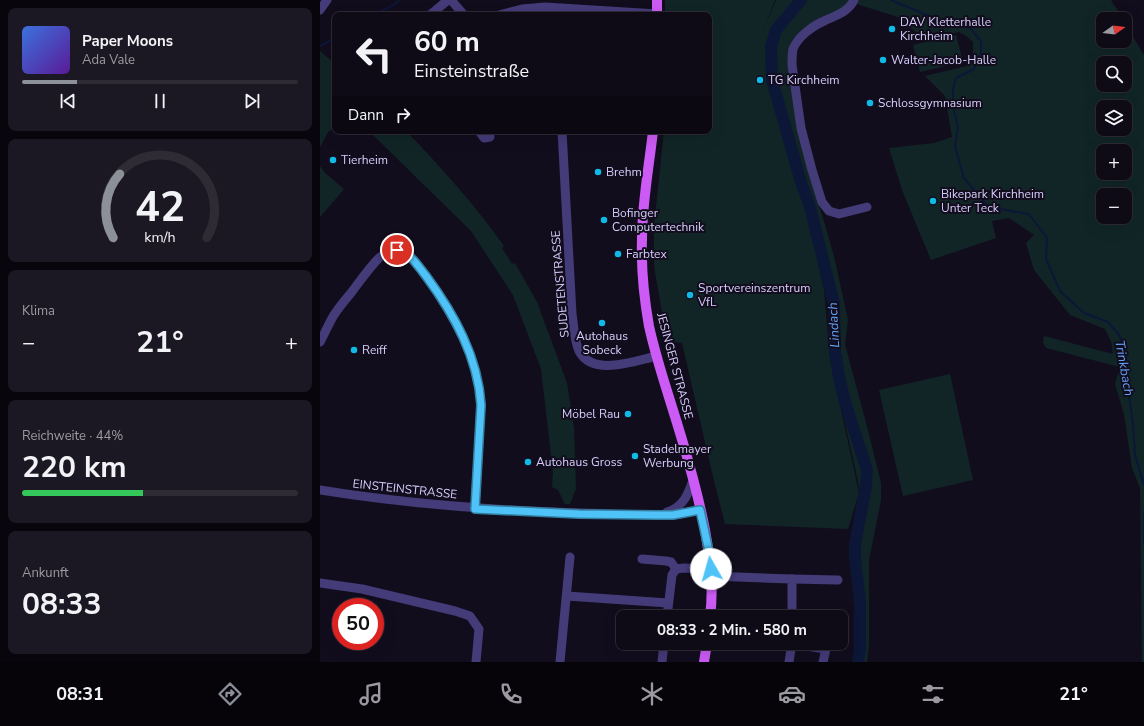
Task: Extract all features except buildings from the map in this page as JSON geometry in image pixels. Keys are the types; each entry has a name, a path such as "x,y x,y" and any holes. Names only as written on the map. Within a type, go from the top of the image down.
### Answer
{"main road":[{"path":"657,0 657,12"},
{"name":"JESINGER STRASSE","path":"653,134 644,205 642,238 643,286 649,326 693,480 710,556 712,591 711,610"},
{"path":"704,662 706,650"}],"street":[{"path":"320,10 327,0"},
{"path":"434,12 448,0"},
{"path":"451,0 461,12"},
{"path":"590,10 591,0"},
{"path":"854,0 851,6 844,12 815,26 798,41 794,48 792,65 801,128 822,202 828,211 839,214 867,207"},
{"path":"510,12 522,9 545,7 563,11 590,10 624,12"},
{"path":"481,134 484,138 490,137"},
{"name":"SUDETENSTRASSE","path":"562,134 572,314 576,340 580,351 586,360 593,364 603,366 629,363 657,356"},
{"path":"320,342 334,314 380,257 387,252 397,250 412,258 439,294 456,323 470,352 476,375 480,391 481,405 475,509"},
{"name":"EINSTEINSTRASSE","path":"656,515 675,509 688,495 693,480"},
{"name":"EINSTEINSTRASSE","path":"320,490 365,497 475,509 563,514 673,515 700,510"},
{"path":"560,662 570,557"},
{"path":"642,559 666,560 671,562 676,569"},
{"path":"668,610 672,575 676,569 684,568 711,573 792,579 838,580"},
{"path":"792,579 792,610"},
{"path":"320,583 362,589 455,611 470,616 478,629 476,662"},
{"path":"567,596 668,603"},
{"path":"662,662 663,650"},
{"path":"789,662 791,650"},
{"path":"823,662 826,650"}],"green space":[{"path":"665,0 775,0 763,31 776,0 1111,0 1119,12 1096,12 1096,48 1132,48 1132,35 1144,55 1144,662 1142,662 1140,488 1132,468 1124,414 1115,384 1120,367 1046,348 1043,342 1044,336 1113,354 1111,341 1105,329 1070,315 1034,270 1026,243 1034,235 1009,218 992,221 996,238 931,260 902,190 889,148 934,143 952,137 945,96 925,76 967,66 973,56 973,42 965,35 959,32 920,41 918,34 898,17 850,2 845,7 826,17 825,15 801,30 790,44 792,45 815,191 834,256 848,320 845,344 881,483 881,500 869,560 869,646 867,662 855,662 858,598 850,542 860,491 831,359 830,315 825,282 814,233 772,95 812,233 824,290 830,359 859,493 848,529 725,524 682,343 667,341 654,266 654,226 664,134 712,134 712,12 665,12"},
{"path":"956,35 963,62 920,72 913,45"},
{"path":"320,51 332,61 332,129 328,132 320,147"},
{"path":"372,134 409,134 432,158 493,231 504,246 502,248 512,264 515,263 537,302 567,383 574,428 576,489 570,504 565,504 558,490 552,487 553,472 541,369 513,295 471,231"},
{"path":"320,166 325,173 344,189 320,217"},
{"path":"950,374 973,480 903,496 879,390"}],"waterway":[{"path":"379,12 394,5 399,0"},
{"name":"Lindach","path":"801,0 776,30 771,47 772,80 801,182 810,207 834,304 835,351 839,377 845,402 867,470 866,487 855,544 855,559 860,601 860,649 858,662"},
{"name":"Trinkbach","path":"891,0 944,22 957,23 971,29 981,41 981,54 974,69 956,78 953,89 953,106 958,127 955,147 964,178 988,207 1029,214 1047,238 1046,259 1060,291 1084,313 1108,322 1120,336 1127,370 1135,455 1144,485"},
{"path":"320,46 332,40"},
{"name":"Trinkbach","path":"1144,512 1144,544"}],"place":[{"name":"DAV Kletterhalle Kirchheim","path":"892,29"},
{"name":"Walter-Jacob-Halle","path":"883,60"},
{"name":"TG Kirchheim","path":"760,80"},
{"name":"Schlossgymnasium","path":"870,103"},
{"name":"Tierheim","path":"333,160"},
{"name":"Brehm","path":"598,172"},
{"name":"Bikepark Kirchheim Unter Teck","path":"933,201"},
{"name":"Bofinger Computertechnik","path":"604,220"},
{"name":"Farbtex","path":"618,254"},
{"name":"Sportvereinszentrum VfL","path":"690,295"},
{"name":"Autohaus Sobeck","path":"602,323"},
{"name":"Reiff","path":"354,350"},
{"name":"Möbel Rau","path":"628,414"},
{"name":"Stadelmayer Werbung","path":"635,456"},
{"name":"Autohaus Gross","path":"528,462"}],"route":[{"path":"397,250 412,258 439,294 456,323 470,352 478,381 481,405 475,509 579,514 656,515 673,515 700,510 710,556 711,569"}]}
